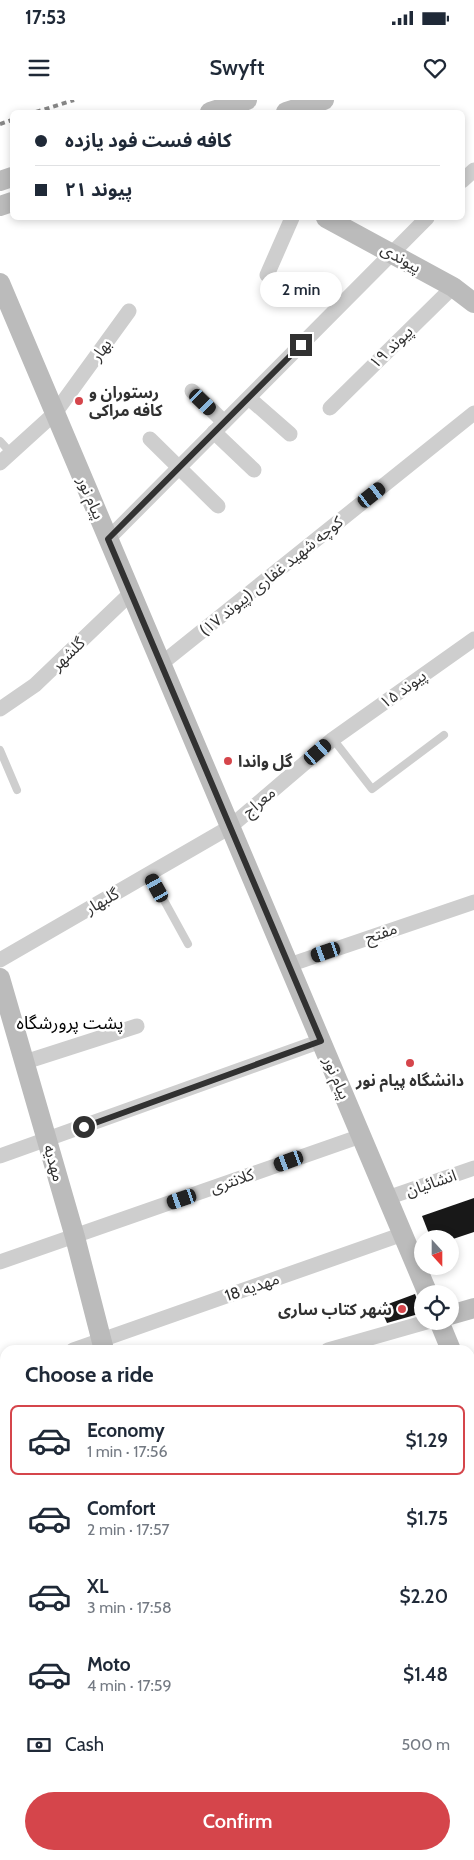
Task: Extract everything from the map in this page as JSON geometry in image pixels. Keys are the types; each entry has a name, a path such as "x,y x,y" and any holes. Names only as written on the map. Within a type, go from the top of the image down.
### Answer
{"main road":[{"path":"216,110 247,100"},
{"path":"292,110 324,100"},
{"name":"پیوندی","path":"330,220 393,252 453,287 474,303"},
{"name":"پیام نور","path":"0,283 424,1285"},
{"name":"مهدیه","path":"0,978 75,1237 102,1345"},
{"path":"459,1312 474,1308"},
{"path":"443,1330 449,1345"}],"street":[{"path":"267,275 291,220"},
{"path":"108,539 425,220"},
{"name":"پیوند ۱۹","path":"330,408 453,287"},
{"name":"بهار","path":"5,458 55,413 129,311"},
{"path":"192,391 254,470"},
{"path":"249,398 290,434"},
{"name":"کوچه شهید غفاری (پیوند ۱۷)","path":"161,664 474,413"},
{"path":"150,439 178,469 218,506"},
{"name":"گلشهر","path":"0,709 35,685 131,593"},
{"name":"پیوند ۱۵","path":"333,739 474,638"},
{"name":"معراج","path":"230,826 333,739"},
{"name":"گلبهار","path":"0,960 230,826"},
{"name":"مفتح","path":"289,965 474,902"},
{"path":"25,1062 137,1026"},
{"path":"0,1156 321,1041"},
{"name":"کلانتری","path":"0,1262 361,1136"},
{"name":"انشائیان","path":"387,1198 474,1168"},
{"name":"مهدیه 18","path":"102,1345 403,1234"},
{"path":"346,1345 414,1326"}],"lane":[{"path":"0,441 5,458"},
{"path":"333,739 372,789 444,735"},
{"path":"0,750 17,790"},
{"path":"149,873 188,944"}],"building":[{"path":"474,1198 474,1232 459,1237 459,1230 427,1230 422,1216"},
{"name":"شهر کتاب ساری","path":"414,1294 414,1315 387,1323 380,1307"}],"railway":[{"path":"42,110 74,100"},
{"path":"0,124 10,121"}],"place":[{"name":"رستوران و کافه مراکی","path":"79,401"},
{"name":"گل واندا","path":"228,761"},
{"name":"دانشگاه پیام نور","path":"410,1063"},
{"name":"شهر کتاب ساری","path":"402,1309"}],"district":[{"name":"پشت پرورشگاه","path":"70,1023"}],"route":[{"path":"84,1127 321,1041 108,539 301,345"}]}
